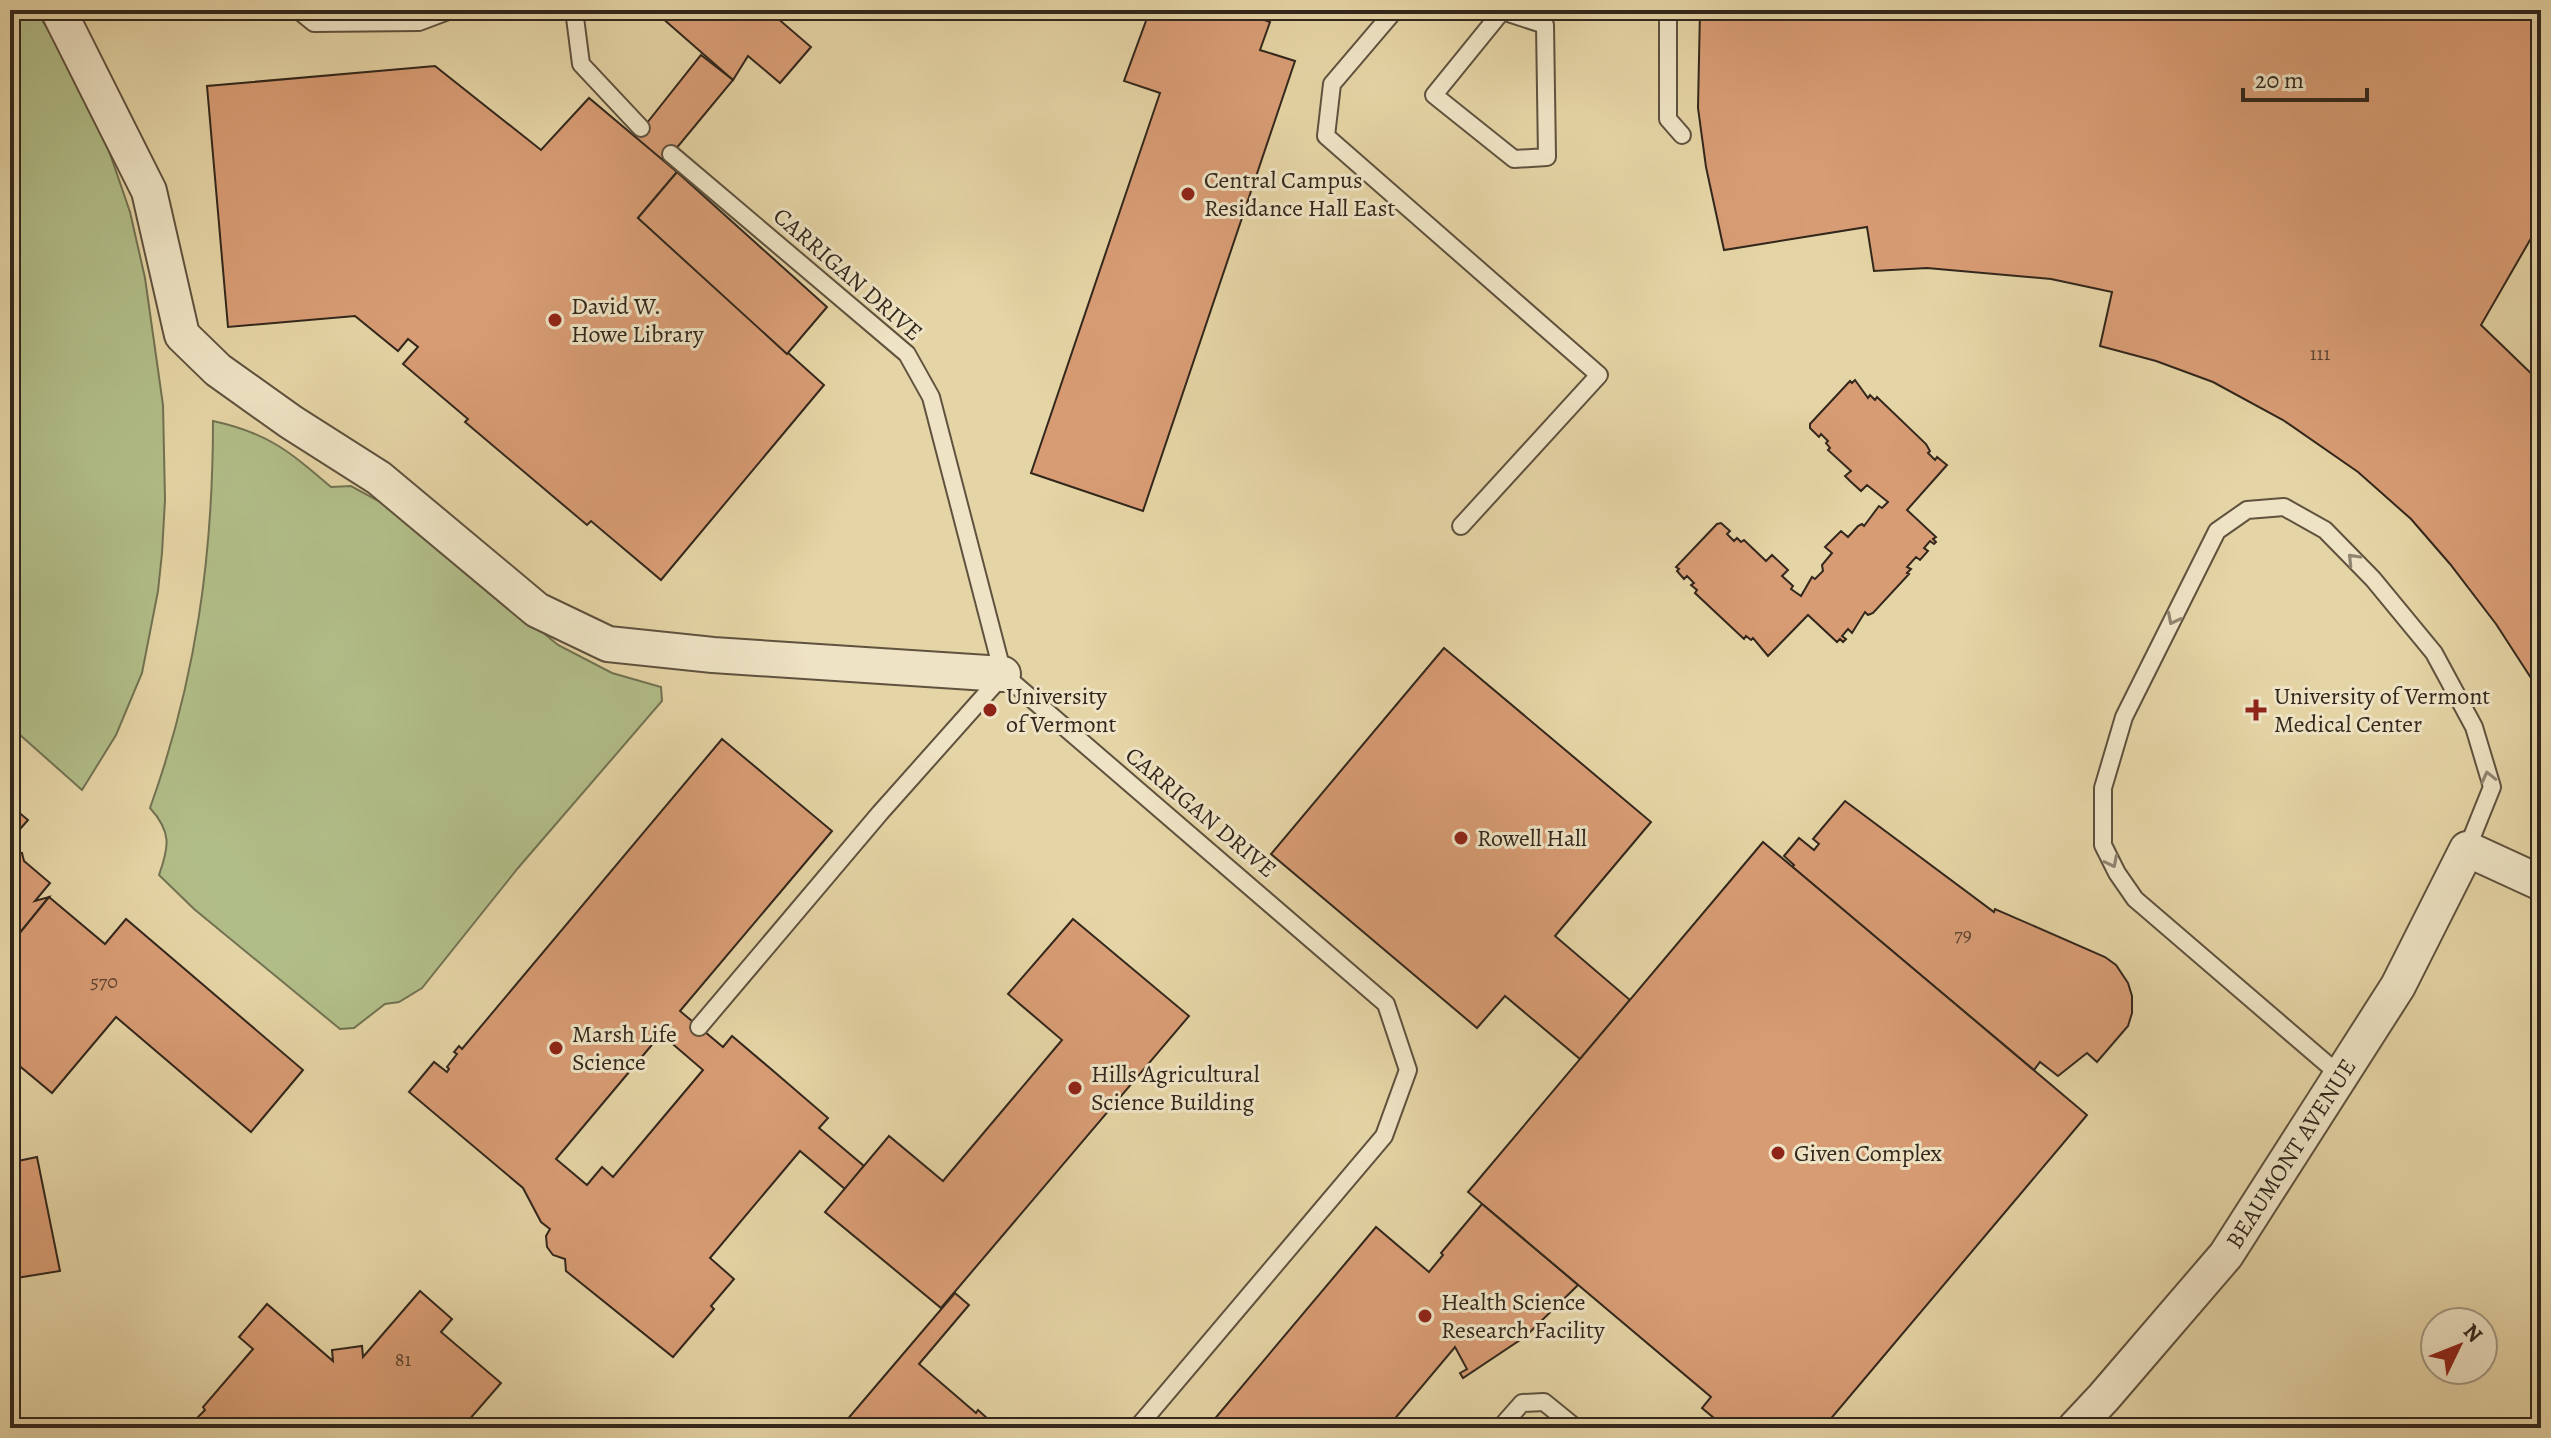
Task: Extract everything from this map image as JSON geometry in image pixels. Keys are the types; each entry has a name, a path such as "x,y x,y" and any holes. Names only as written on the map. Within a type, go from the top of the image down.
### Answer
{"street":[{"path":"58,10 149,191 182,335 218,370 291,422 379,478 537,610 608,644 713,655 1003,674"},
{"path":"2467,849 2541,883"},
{"name":"BEAUMONT AVENUE","path":"2075,1428 2226,1255 2398,986 2467,849"}],"lane":[{"path":"298,10 314,23 419,22 451,10"},
{"path":"574,10 581,64 641,128"},
{"path":"1395,10 1332,84 1326,136 1599,375 1461,526"},
{"path":"1503,10 1545,25 1547,157 1514,159 1434,95 1503,10"},
{"path":"1668,10 1668,119 1682,135"},
{"name":"CARRIGAN DRIVE","path":"671,154 907,354 931,397 1003,674 1386,1004 1408,1070 1384,1136 1137,1428"},
{"path":"2341,1076 2135,899 2103,845 2103,788 2124,717 2217,531 2247,510 2284,507 2325,530 2373,579 2434,653 2474,727 2492,787 2467,849"},
{"path":"699,1027 880,813 1003,674"},
{"path":"1500,1428 1522,1403 1544,1402 1576,1428"}],"green space":[{"path":"10,10 36,10 76,76 107,145 130,212 145,278 163,405 165,500 162,553 142,673 116,735 82,790 10,726 10,616 18,573 18,546 10,538"},
{"path":"213,421 249,431 277,445 331,487 351,486 395,510 558,645 612,673 661,687 662,701 518,868 422,988 399,1002 385,1004 354,1028 340,1029 194,909 159,875 165,856 165,832 150,808 179,713 199,617 210,520"}],"building":[{"path":"653,10 782,10 776,17 811,47 780,83 748,56 733,80"},
{"name":"Central Campus Residance Hall East","path":"1150,10 1238,10 1270,22 1260,50 1295,61 1143,511 1031,473 1160,93 1124,81"},
{"name":"University of Vermont Medical Center","path":"1700,10 2541,10 2541,221 2481,325 2541,383 2541,698 2496,624 2450,564 2411,519 2358,472 2283,420 2213,382 2156,361 2100,346 2112,292 2051,279 1927,268 1874,271 1867,227 1724,250 1706,167 1698,108"},
{"path":"701,55 733,80 665,162 635,138"},
{"name":"David W. Howe Library","path":"435,66 541,150 589,98 677,172 638,218 824,385 661,580 591,521 587,525 465,422 468,419 403,364 418,347 408,339 398,351 355,316 228,327 207,86"},
{"path":"677,172 827,307 787,354 638,218"},
{"path":"1855,380 1868,398 1870,395 1875,400 1877,397 1926,444 1928,453 1935,460 1937,457 1947,465 1907,510 1936,537 1933,539 1936,542 1930,541 1924,548 1928,551 1920,560 1916,557 1907,567 1911,569 1909,574 1873,613 1868,615 1865,612 1852,633 1848,629 1842,636 1846,639 1843,642 1840,639 1837,642 1808,615 1768,656 1753,638 1751,640 1746,636 1744,639 1695,593 1697,590 1691,585 1694,583 1687,576 1684,579 1676,567 1721,523 1730,531 1727,534 1734,541 1737,538 1741,542 1744,540 1766,561 1772,555 1788,570 1782,576 1793,586 1791,589 1801,596 1812,577 1815,579 1823,571 1822,565 1832,553 1825,547 1841,531 1848,537 1858,526 1864,526 1879,506 1882,508 1888,502 1867,485 1861,491 1850,481 1845,476 1851,471 1828,450 1828,441 1810,428 1810,424 1850,381"},
{"name":"Rowell Hall","path":"1444,648 1651,822 1555,936 1630,1000 1580,1059 1505,996 1477,1028 1271,854"},
{"name":"Marsh Life Science","path":"722,739 832,831 680,1011 723,1047 732,1036 828,1118 819,1128 864,1166 845,1189 800,1151 710,1258 734,1279 711,1306 714,1309 673,1357 566,1271 565,1259 553,1255 547,1247 546,1236 550,1229 541,1222 523,1188 409,1092 434,1062 447,1072 447,1067 457,1054 454,1052 459,1046 462,1049","holes":["661,1034 703,1070 613,1177 602,1167 587,1185 556,1159"]},
{"path":"1845,801 1994,912 1995,909 2105,957 2116,965 2128,983 2132,1013 2128,1026 2097,1062 2087,1053 2058,1076 2040,1062 2034,1070 1792,867 1794,865 1784,856 1799,838 1814,850 1819,844 1813,839"},
{"path":"10,805 28,820 13,837 16,854 22,853 24,861 50,883 35,901 49,897 10,945"},
{"name":"Given Complex","path":"1763,842 2087,1115 1823,1428 1747,1428 1737,1420 1726,1428 1702,1408 1711,1397 1468,1192"},
{"path":"49,897 105,944 126,919 303,1070 251,1132 116,1017 52,1093 10,1058 10,945"},
{"name":"Hills Agricultural Science Building","path":"1073,919 1189,1016 941,1308 825,1212 889,1136 943,1181 1062,1040 1008,994"},
{"path":"10,1148 13,1162 37,1157 60,1271 10,1279"},
{"name":"Health Science Research Facility","path":"1482,1204 1578,1285 1526,1336 1463,1378 1460,1373 1467,1369 1455,1347 1387,1428 1207,1428 1376,1227 1429,1272"},
{"path":"420,1291 452,1319 441,1332 501,1383 462,1428 203,1428 198,1417 205,1410 203,1407 253,1349 239,1337 267,1304 333,1361 332,1350 362,1346 363,1357"},
{"path":"955,1293 969,1305 919,1364 976,1413 978,1410 992,1428 840,1428"}],"place":[{"name":"Central Campus Residance Hall East","path":"1188,194"},
{"name":"David W. Howe Library","path":"555,320"},
{"name":"University of Vermont","path":"990,710"},
{"name":"University of Vermont Medical Center","path":"2256,710"},
{"name":"Rowell Hall","path":"1461,838"},
{"name":"Marsh Life Science","path":"556,1048"},
{"name":"Hills Agricultural Science Building","path":"1075,1088"},
{"name":"Given Complex","path":"1778,1153"},
{"name":"Health Science Research Facility","path":"1425,1316"}]}
